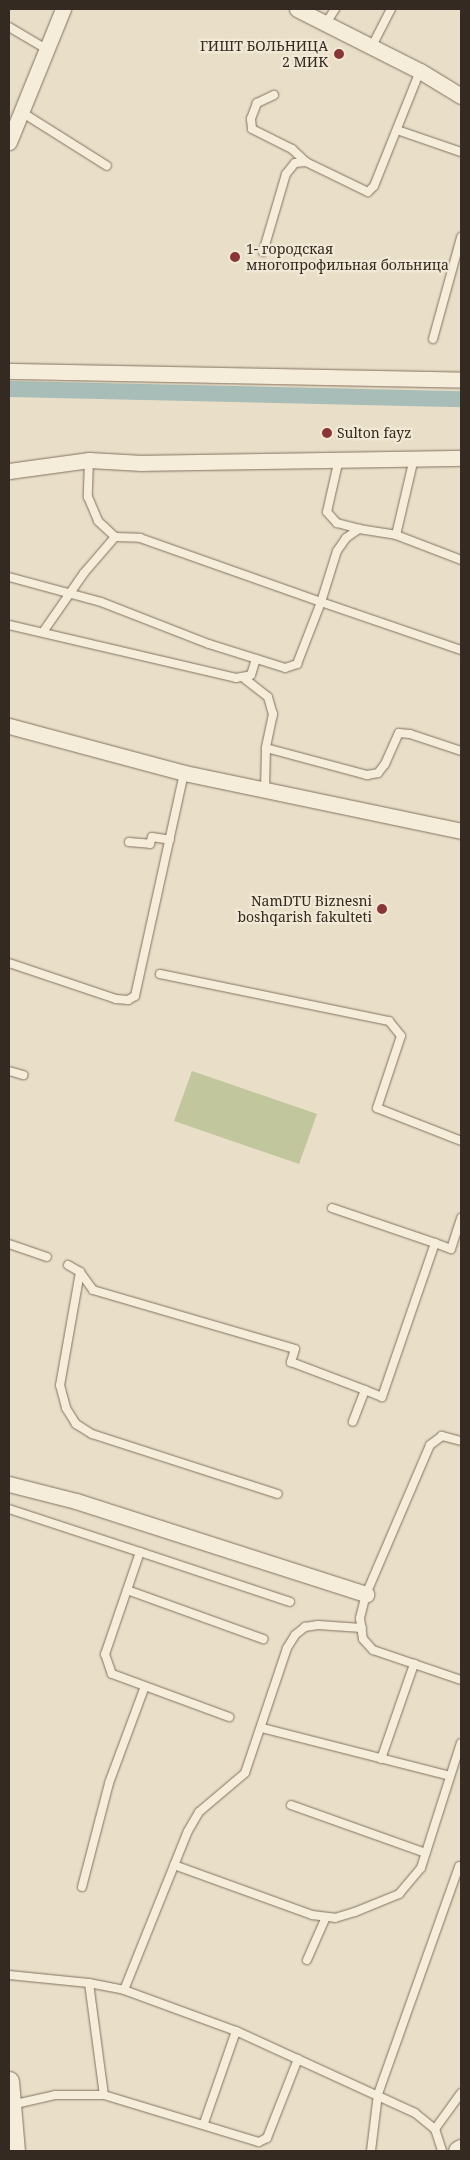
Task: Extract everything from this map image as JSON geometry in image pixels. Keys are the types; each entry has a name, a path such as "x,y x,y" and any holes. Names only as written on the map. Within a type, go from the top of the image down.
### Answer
{"street":[{"path":"9,142 17,119 49,50 63,9"},
{"path":"297,9 420,71 461,96"},
{"path":"9,371 461,380"},
{"path":"9,471 89,460 142,463 461,458"},
{"path":"9,726 184,773 461,832"},
{"path":"9,1484 76,1501 366,1594"},
{"path":"9,2081 15,2151"}],"lane":[{"path":"326,23 335,9"},
{"path":"372,46 391,9"},
{"path":"9,27 49,50"},
{"path":"274,95 257,104 251,119 252,129 292,149 306,162 368,192 374,186 420,71"},
{"path":"17,119 107,166"},
{"path":"397,130 461,152"},
{"path":"263,252 286,174 295,163 306,162"},
{"path":"433,339 461,237"},
{"path":"396,534 414,458"},
{"path":"339,459 327,512 337,522 359,529 396,534 461,560"},
{"path":"89,460 88,497 98,520 115,537 140,538 461,650"},
{"path":"9,577 73,593 285,668 297,664 321,602 337,551 346,538 359,529"},
{"path":"44,632 73,593 84,573 115,537"},
{"path":"9,625 245,679 268,697 273,714 266,748 265,790"},
{"path":"245,679 251,675 256,659"},
{"path":"266,748 368,775 378,773 399,733 410,734 461,751"},
{"path":"9,963 116,999 128,1000 135,996 184,773"},
{"path":"129,842 150,844 152,837 170,840"},
{"path":"160,974 389,1021 401,1036 377,1108 461,1141"},
{"path":"9,1071 23,1075"},
{"path":"332,1208 451,1249 461,1218"},
{"path":"68,1265 80,1272 93,1290 294,1349 291,1362 382,1397 434,1243"},
{"path":"9,1244 47,1257"},
{"path":"80,1272 60,1385 66,1408 76,1424 92,1434 278,1494"},
{"path":"353,1422 365,1390"},
{"path":"461,1441 442,1436 430,1445 366,1594 360,1618 363,1639 373,1650 461,1680"},
{"path":"9,1509 290,1602"},
{"path":"140,1552 105,1654 112,1674 229,1717"},
{"path":"127,1590 263,1639"},
{"path":"124,1990 174,1865 199,1812 245,1773 262,1728 287,1648 295,1635 305,1627 318,1625 362,1628"},
{"path":"381,1759 414,1664"},
{"path":"82,1887 110,1782 145,1686"},
{"path":"262,1728 450,1776"},
{"path":"174,1865 312,1915 326,1917 335,1918 355,1912 398,1894 421,1868 461,1743"},
{"path":"291,1805 426,1853"},
{"path":"371,2151 378,2094 459,1866"},
{"path":"307,1960 326,1917"},
{"path":"9,1975 89,1983 124,1990 236,2032 378,2094 415,2113 435,2128 442,2151"},
{"path":"89,1983 104,2095"},
{"path":"204,2124 236,2032"},
{"path":"11,2105 55,2095 104,2095 190,2123 204,2124 259,2142 267,2138 298,2059"},
{"path":"435,2128 461,2093"}],"green space":[{"path":"192,1071 317,1114 299,1164 174,1121"}],"waterway":[{"path":"9,389 461,399"}],"place":[{"name":"ГИШТ БОЛЬНИЦА 2 МИК","path":"339,54"},
{"name":"1- городская многопрофильная больница","path":"235,257"},
{"name":"Sulton fayz","path":"327,433"},
{"name":"NamDTU Biznesni boshqarish fakulteti","path":"382,909"}]}
